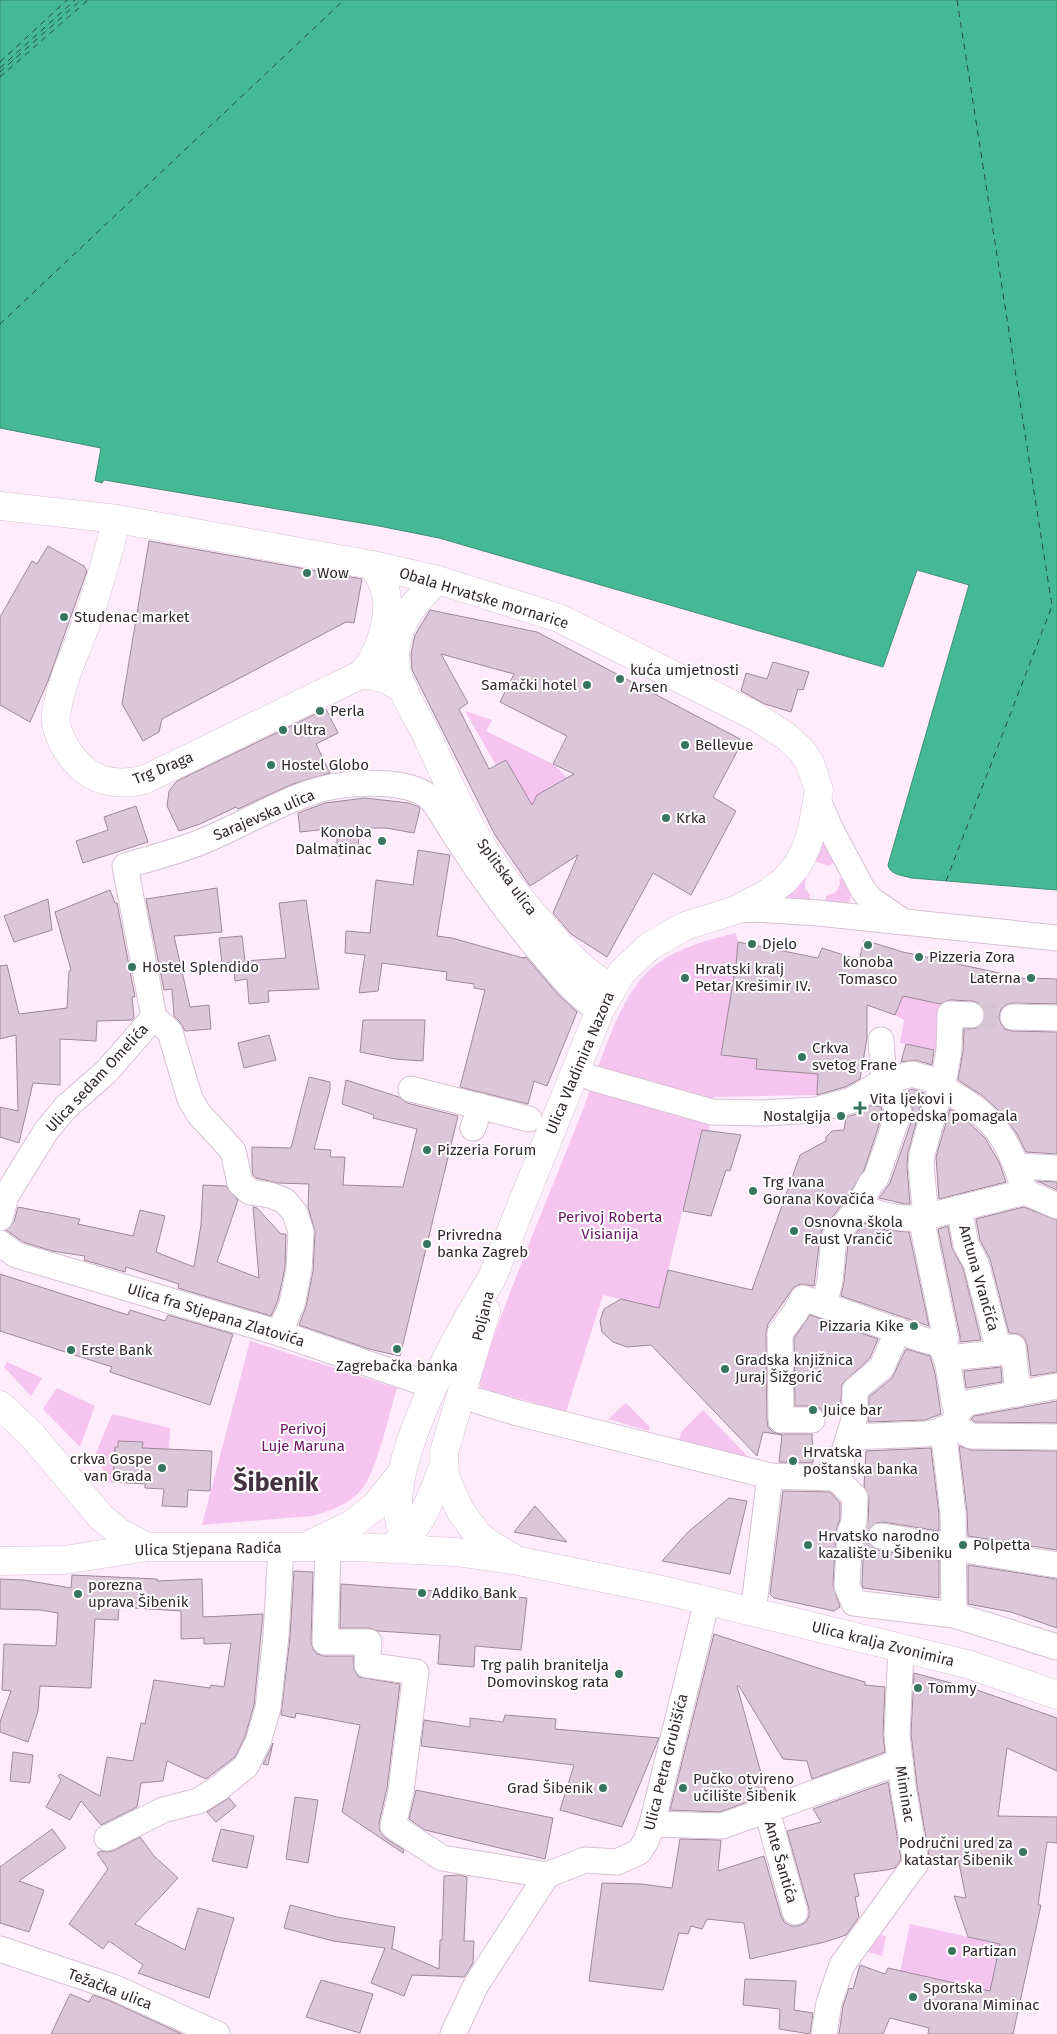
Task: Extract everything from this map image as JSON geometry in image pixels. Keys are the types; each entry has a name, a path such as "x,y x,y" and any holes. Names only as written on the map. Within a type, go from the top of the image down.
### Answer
{"main road":[{"name":"Obala Hrvatske mornarice","path":"0,506 117,519 372,565 438,580 559,618 755,716 771,725 801,750 810,763 816,777 818,800 812,830 797,866 784,881 765,895 736,910"},
{"name":"Trg Draga","path":"117,519 106,564 88,620 64,684 55,717 66,748 76,764 86,771 101,780 118,783 144,780 362,674"},
{"path":"362,674 370,666 377,652 387,605 386,593 380,576 372,565"},
{"name":"Splitska ulica","path":"438,580 420,596 404,620 395,654 397,670 404,690 458,801 488,856 565,952 598,980 606,999"},
{"path":"362,674 387,679 404,690"},
{"name":"Ulica Vladimira Nazora","path":"492,1278 606,999 622,972 636,958 662,938 685,926 736,910"},
{"name":"Poljana","path":"405,1545 400,1512 401,1474 416,1425 470,1314 492,1278"},
{"name":"Poljana","path":"492,1278 485,1314 444,1452 444,1465 449,1487 460,1510 470,1524 491,1545 519,1560"},
{"path":"0,1405 31,1434 100,1516 119,1532 147,1547"},
{"path":"405,1545 420,1520 444,1465"},
{"path":"304,1547 354,1523 375,1506 401,1474"},
{"path":"71,1559 82,1551 92,1529 90,1511 86,1499"},
{"name":"Poljana","path":"304,1547 405,1545 519,1560 707,1601"},
{"name":"Ulica Stjepana Radića","path":"0,1561 71,1559 147,1547 304,1547"},
{"name":"Ulica kralja Zvonimira","path":"707,1601 966,1664 1057,1695"}],"street":[{"name":"Sarajevska ulica","path":"154,1017 124,866 200,842 310,792 341,786 372,784 395,785 428,795 503,907 527,937 586,1003 606,999"},
{"path":"818,800 830,828 863,890 870,899 903,922"},
{"path":"848,916 861,906 864,899 863,890"},
{"path":"736,910 764,909 848,916 1057,938"},
{"path":"954,1615 951,1422 944,1351 946,1339 924,1217 922,1154 960,1014"},
{"path":"154,1017 170,1032 190,1099 199,1114 233,1151 240,1182 250,1192 270,1195 285,1201 295,1213 301,1232 299,1270 292,1304 279,1333"},
{"name":"Ulica sedam Omelića","path":"0,1218 6,1196 46,1131 65,1108 107,1071 154,1017"},
{"path":"1013,1018 1057,1018"},
{"path":"824,1305 830,1281 834,1238 859,1206 871,1183 876,1178 899,1112 884,1081 881,1040"},
{"path":"592,1078 712,1112 762,1113 815,1110 850,1101 884,1081 912,1074 942,1085 968,1102 990,1122 1002,1135 1011,1150 1025,1192"},
{"path":"411,1089 476,1117 529,1119"},
{"path":"1016,1166 1057,1168"},
{"path":"859,1206 881,1216 904,1219 924,1217 1025,1192 1057,1206"},
{"name":"Antuna Vrančića","path":"959,1208 966,1246 976,1263 998,1344 1006,1348 1013,1347 1018,1394"},
{"name":"Ulica fra Stjepana Zlatovića","path":"0,1243 16,1255 279,1333 434,1386"},
{"path":"812,1420 780,1420 780,1334 796,1313 803,1298 898,1330 944,1351 998,1353 1006,1348"},
{"path":"836,1478 857,1429 855,1390 882,1366 898,1330"},
{"path":"857,1429 927,1434 951,1422 968,1404 1057,1386"},
{"path":"478,1401 518,1413 776,1476 836,1478 855,1496 866,1530"},
{"path":"951,1422 972,1436 1057,1437"},
{"path":"754,1597 776,1476"},
{"path":"1057,1565 952,1549 866,1530 850,1532 847,1586 854,1603 954,1615 1057,1647"},
{"path":"107,1838 163,1810 198,1801 219,1788 246,1766 258,1742 268,1708 276,1635 304,1547"},
{"path":"304,1547 325,1642 369,1642 367,1665 416,1672 402,1791 393,1826 442,1858 547,1875 476,1985 454,2034"},
{"name":"Ulica Petra Grubišića","path":"547,1875 585,1860 617,1862 639,1852 646,1841 652,1824 707,1601"},
{"name":"Miminac","path":"824,2034 829,2003 842,1965 916,1863 897,1735 901,1648"},
{"name":"Ante Šantića","path":"652,1824 722,1826 900,1762"},
{"name":"Ante Šantića","path":"767,1811 795,1912"},
{"name":"Težačka ulica","path":"0,1949 113,1987 217,2034"}],"green space":[{"path":"465,711 492,720 486,731 553,764 568,778 529,812 522,788 506,760 496,765"},
{"path":"822,834 836,861 829,866 813,861"},
{"path":"802,875 806,877 805,889 810,895 809,902 783,897"},
{"path":"844,877 849,887 850,901 848,904 825,903 826,896 836,892 840,884 839,879"},
{"name":"Perivoj Roberta Visianija","path":"736,933 738,942 736,964 722,1055 757,1059 757,1069 818,1074 817,1095 713,1097 709,1131 702,1130 659,1308 603,1295 566,1412 481,1388 478,1381 502,1313 582,1112 606,1046 628,998 646,973 669,956 695,944"},
{"path":"903,996 945,1006 941,1051 900,1043 904,1020 895,1015"},
{"name":"Perivoj Luje Maruna","path":"250,1341 397,1388 372,1469 362,1489 352,1499 333,1509 312,1516 202,1525"},
{"path":"7,1362 42,1378 31,1396 4,1367"},
{"path":"57,1388 95,1406 80,1447 43,1409"},
{"path":"626,1403 650,1427 649,1431 608,1419"},
{"path":"703,1410 753,1462 679,1441 681,1432"},
{"path":"112,1414 170,1428 169,1449 142,1453 143,1442 118,1441 117,1447 115,1447 113,1482 109,1483 96,1453"},
{"name":"Partizan","path":"910,1924 1000,1944 990,1991 900,1972"},
{"path":"877,1934 886,1936 882,1956 860,1950"}],"shaded area":[{"path":"0,0 1057,0 1057,890 911,878 894,873 888,865 969,585 917,570 883,667 439,538 379,526 104,480 102,483 95,481 101,448 0,428"}],"building":[{"path":"149,541 362,579 354,623 346,622 162,719 159,732 143,741 122,704"},
{"path":"48,546 84,566 87,571 48,681 30,722 0,705 0,617 32,561 37,564"},
{"path":"430,610 537,632 740,739 740,746 713,797 736,811 691,895 653,873 607,957 571,934 553,913 578,855 530,886 495,835 412,670 411,654 415,635","holes":["441,654 514,674 500,702 567,736 553,764 574,774 537,795 532,805 506,760 489,769 459,709 468,703"]},
{"path":"773,662 809,672 803,690 798,689 791,712 765,704 741,691 746,673 767,679"},
{"path":"326,709 338,733 316,744 330,773 290,785 238,809 236,807 200,824 179,831 167,806 169,791 177,781"},
{"path":"365,798 409,803 419,807 414,833 386,828 358,828 359,854 337,856 337,828 300,832 298,813 325,803"},
{"path":"136,806 148,842 83,863 76,841 108,830 104,817"},
{"path":"418,850 450,855 437,936 452,938 523,958 526,957 556,992 577,1012 547,1086 534,1081 528,1104 460,1087 485,990 474,988 474,984 446,980 447,972 382,963 378,991 359,993 365,955 345,953 346,931 370,933 376,880 413,885"},
{"path":"217,888 222,932 174,936 190,1007 209,1005 211,1029 185,1031 174,1016 172,989 164,990 146,899"},
{"path":"110,890 115,903 117,903 135,997 132,997 134,1018 132,1020 97,1021 96,1041 60,1039 60,1085 33,1083 19,1143 0,1137 0,1107 18,1111 16,1035 0,1039 0,966 7,965 19,1014 67,1008 69,971 71,970 55,912"},
{"path":"48,899 52,930 14,942 4,916"},
{"path":"306,900 319,989 268,991 269,1002 249,1004 247,979 235,981 233,962 222,963 219,938 242,936 245,961 286,958 279,903"},
{"path":"864,940 903,952 1031,980 1031,978 1057,979 1057,1004 1013,1003 1001,1009 999,1017 1005,1029 1012,1031 1057,1032 1057,1154 1026,1152 1017,1134 997,1109 983,1096 958,1080 963,1051 964,1029 978,1028 983,1023 985,1016 984,1008 979,1003 950,1000 940,1004 903,996 895,1015 867,1005 867,1038 860,1079 845,1087 817,1095 818,1074 756,1069 757,1059 721,1055 738,942 818,958 822,948 859,960"},
{"path":"363,1020 425,1020 423,1061 395,1059 360,1052"},
{"path":"269,1035 276,1060 244,1068 238,1043"},
{"path":"906,1044 934,1050 932,1065 916,1060 901,1062"},
{"path":"309,1077 330,1082 330,1090 314,1149 331,1150 330,1157 345,1157 343,1185 403,1187 417,1129 373,1118 374,1115 342,1104 346,1080 399,1097 407,1103 458,1116 400,1356 369,1349 299,1325 306,1307 313,1271 315,1232 308,1207 309,1184 278,1183 256,1178 253,1175 252,1168 252,1147 291,1148"},
{"path":"912,1089 924,1093 908,1153 907,1167 910,1204 905,1204 879,1198 890,1183 913,1117 913,1111 907,1096 909,1090"},
{"path":"872,1105 881,1107 883,1113 864,1170 847,1198 822,1230 814,1286 801,1284 794,1287 768,1324 766,1333 768,1427 773,1432 781,1434 812,1434 813,1463 779,1462 782,1435 763,1432 757,1456 651,1345 627,1347 613,1342 602,1332 600,1321 604,1309 621,1299 659,1308 668,1270 752,1290 800,1155 826,1141 826,1137 832,1131 844,1130 846,1117 857,1114"},
{"path":"950,1109 966,1120 985,1138 999,1162 1006,1182 939,1199 936,1157"},
{"path":"702,1130 741,1135 730,1171 726,1170 711,1216 683,1211"},
{"path":"1037,1181 1057,1182 1057,1190"},
{"path":"203,1185 226,1186 238,1200 217,1262 259,1278 253,1207 257,1208 281,1234 286,1234 285,1268 278,1300 271,1316 178,1288 179,1284 126,1267 125,1272 84,1260 85,1256 52,1251 23,1242 6,1230 14,1222 18,1207 80,1219 78,1224 133,1236 140,1210 165,1216 156,1252 194,1267 201,1225"},
{"path":"1024,1207 1057,1220 1057,1372 1031,1376 1025,1339 1019,1334 1009,1333 990,1259 980,1240 976,1219"},
{"path":"864,1223 886,1230 909,1232 929,1326 841,1296 848,1244"},
{"path":"948,1226 952,1248 963,1268 981,1340 960,1342 938,1229"},
{"path":"0,1274 128,1315 130,1310 165,1321 168,1315 233,1334 210,1405 110,1372 112,1367 0,1331"},
{"path":"810,1315 878,1339 870,1358 842,1384 840,1416 825,1416 820,1408 812,1406 795,1406 794,1338"},
{"path":"906,1349 930,1356 935,1373 941,1414 925,1420 868,1422 869,1397 892,1378"},
{"path":"1001,1367 1002,1382 966,1388 964,1371"},
{"path":"1057,1401 1057,1423 975,1422 971,1419 974,1416"},
{"name":"crkva Gospe van Grada","path":"118,1441 143,1442 142,1448 212,1451 210,1491 188,1490 187,1507 162,1506 164,1489 145,1488 145,1484 113,1482 115,1447 118,1447"},
{"path":"959,1446 971,1450 1057,1451 1057,1550 968,1536"},
{"path":"931,1448 939,1514 939,1531 883,1522 876,1523 870,1527 867,1534 868,1542 878,1550 939,1560 939,1598 863,1588 864,1535 868,1523 869,1498 864,1486 866,1451"},
{"name":"Hrvatsko narodno kazalište u Šibeniku","path":"783,1491 830,1492 840,1503 840,1519 836,1531 833,1585 840,1607 834,1611 774,1598 770,1594"},
{"path":"729,1498 747,1501 730,1574 662,1561 688,1532"},
{"path":"535,1506 567,1542 514,1532"},
{"path":"968,1565 1057,1579 1057,1628 1011,1612 968,1604"},
{"path":"294,1571 313,1572 311,1642 317,1654 324,1656 353,1656 354,1670 359,1677 400,1684 387,1788 379,1823 380,1831 385,1838 404,1850 403,1853 342,1812 360,1725 296,1713 295,1718 281,1715 290,1637"},
{"path":"72,1575 157,1579 157,1581 202,1579 203,1617 263,1614 254,1705 245,1737 235,1757 206,1779 167,1761 163,1781 141,1783 137,1807 101,1825 81,1801 70,1820 46,1807 61,1780 58,1776 60,1774 100,1796 107,1757 133,1761 141,1723 145,1724 154,1680 210,1688 211,1685 224,1687 231,1643 204,1644 204,1638 181,1639 181,1611 119,1607 118,1620 95,1619 91,1688 40,1686 38,1711 28,1742 0,1732 0,1722 11,1691 2,1690 4,1644 56,1646 58,1613 40,1610 0,1609 0,1579 24,1580 71,1588"},
{"path":"341,1584 438,1591 487,1598 488,1594 527,1598 521,1650 475,1646 474,1667 438,1664 440,1635 378,1631 369,1628 340,1628"},
{"path":"714,1634 865,1682 865,1685 885,1687 883,1734 885,1752 812,1779 807,1761 783,1759 739,1686 737,1686 767,1795 720,1812 670,1810"},
{"path":"914,1673 977,1690 1057,1718 1057,1771 1007,1748 998,1816 1057,1817 1057,1843 1047,1842 1038,1905 1041,1905 1013,2034 928,2034 929,2028 890,2018 883,2034 839,2034 843,2006 849,1988 853,1989 860,1965 885,1974 888,1968 990,1991 1000,1944 968,1937 954,1896 966,1898 958,1858 929,1856 917,1785 911,1734"},
{"name":"Grad Šibenik","path":"505,1715 556,1719 555,1729 659,1738 622,1827 560,1810 574,1765 421,1746 424,1720 470,1727 470,1718 503,1722"},
{"path":"273,1743 268,1765 263,1764 271,1748"},
{"path":"13,1752 33,1755 30,1783 10,1781"},
{"path":"888,1782 901,1859 895,1868 854,1874 859,1896 855,1897 859,1917 846,1935 825,1942 750,1959 744,1923 707,1919 702,1929 691,1926 688,1934 679,1933 663,1990 589,1981 602,1883 641,1884 672,1888 680,1839 721,1840 718,1871 764,1856 781,1916 785,1923 791,1926 799,1926 806,1922 809,1916 809,1909 787,1831 821,1822 813,1809"},
{"path":"416,1790 553,1818 545,1859 425,1830 409,1819"},
{"path":"295,1797 318,1800 308,1863 286,1859"},
{"path":"229,1798 236,1806 216,1822 207,1812"},
{"path":"52,1829 66,1848 19,1881 44,1890 29,1932 0,1923 0,1867"},
{"path":"221,1829 254,1836 247,1868 212,1861"},
{"path":"140,1837 154,1856 178,1878 135,1924 185,1950 198,1908 234,1918 209,1998 138,1973 143,1965 109,1941 103,1949 69,1924 108,1869 97,1853 113,1851"},
{"path":"459,1875 467,1877 464,1941 474,1941 473,1963 464,1977 412,1975 404,1996 371,1983 385,1948 333,1941 284,1928 290,1905 337,1917 395,1927 391,1948 439,1969 444,1876"},
{"path":"745,1979 796,1981 794,2010 813,2013 810,2034 779,2029 780,2009 743,2005"},
{"path":"321,1980 373,1994 360,2033 306,2017"},
{"path":"70,1994 89,2002 93,1995 108,2000 182,2034 51,2034"}],"ferry route":[{"path":"0,62 67,0"},
{"path":"0,68 75,0"},
{"path":"0,72 81,0"},
{"path":"0,77 88,0"},
{"path":"0,324 344,0"},
{"path":"946,881 1052,606 957,0"}],"tunnel":[{"path":"971,1015 1013,1017"},
{"path":"864,1533 881,1536"}],"place":[{"name":"Wow","path":"307,573"},
{"name":"Studenac market","path":"64,617"},
{"name":"kuća umjetnosti Arsen","path":"620,679"},
{"name":"Samački hotel","path":"587,685"},
{"name":"Perla","path":"320,711"},
{"name":"Ultra","path":"283,730"},
{"name":"Bellevue","path":"685,745"},
{"name":"Hostel Globo","path":"271,765"},
{"name":"Krka","path":"666,818"},
{"name":"Konoba Dalmatinac","path":"382,841"},
{"name":"Djelo","path":"752,944"},
{"name":"konoba Tomasco","path":"868,945"},
{"name":"Pizzeria Zora","path":"919,957"},
{"name":"Hostel Splendido","path":"132,967"},
{"name":"Hrvatski kralj Petar Krešimir IV.","path":"685,978"},
{"name":"Laterna","path":"1031,978"},
{"name":"Crkva svetog Frane","path":"802,1057"},
{"name":"Vita ljekovi i ortopedska pomagala","path":"860,1108"},
{"name":"Nostalgija","path":"841,1116"},
{"name":"Pizzeria Forum","path":"427,1150"},
{"name":"Trg Ivana Gorana Kovačića","path":"753,1191"},
{"name":"Osnovna škola Faust Vrančić","path":"794,1231"},
{"name":"Privredna banka Zagreb","path":"427,1244"},
{"name":"Pizzaria Kike","path":"914,1326"},
{"name":"Zagrebačka banka","path":"397,1349"},
{"name":"Erste Bank","path":"71,1350"},
{"name":"Gradska knjižnica Juraj Šižgorić","path":"725,1369"},
{"name":"Juice bar","path":"813,1410"},
{"name":"Hrvatska poštanska banka","path":"793,1461"},
{"name":"crkva Gospe van Grada","path":"162,1468"},
{"name":"Hrvatsko narodno kazalište u Šibeniku","path":"808,1545"},
{"name":"Polpetta","path":"963,1545"},
{"name":"Addiko Bank","path":"422,1593"},
{"name":"porezna uprava Šibenik","path":"78,1594"},
{"name":"Trg palih branitelja Domovinskog rata","path":"619,1674"},
{"name":"Tommy","path":"918,1688"},
{"name":"Grad Šibenik","path":"603,1788"},
{"name":"Pučko otvireno učilište Šibenik","path":"683,1788"},
{"name":"Područni ured za katastar Šibenik","path":"1023,1852"},
{"name":"Partizan","path":"952,1951"},
{"name":"Sportska dvorana Miminac","path":"913,1997"}],"district":[{"name":"Šibenik","path":"276,1482"}]}
